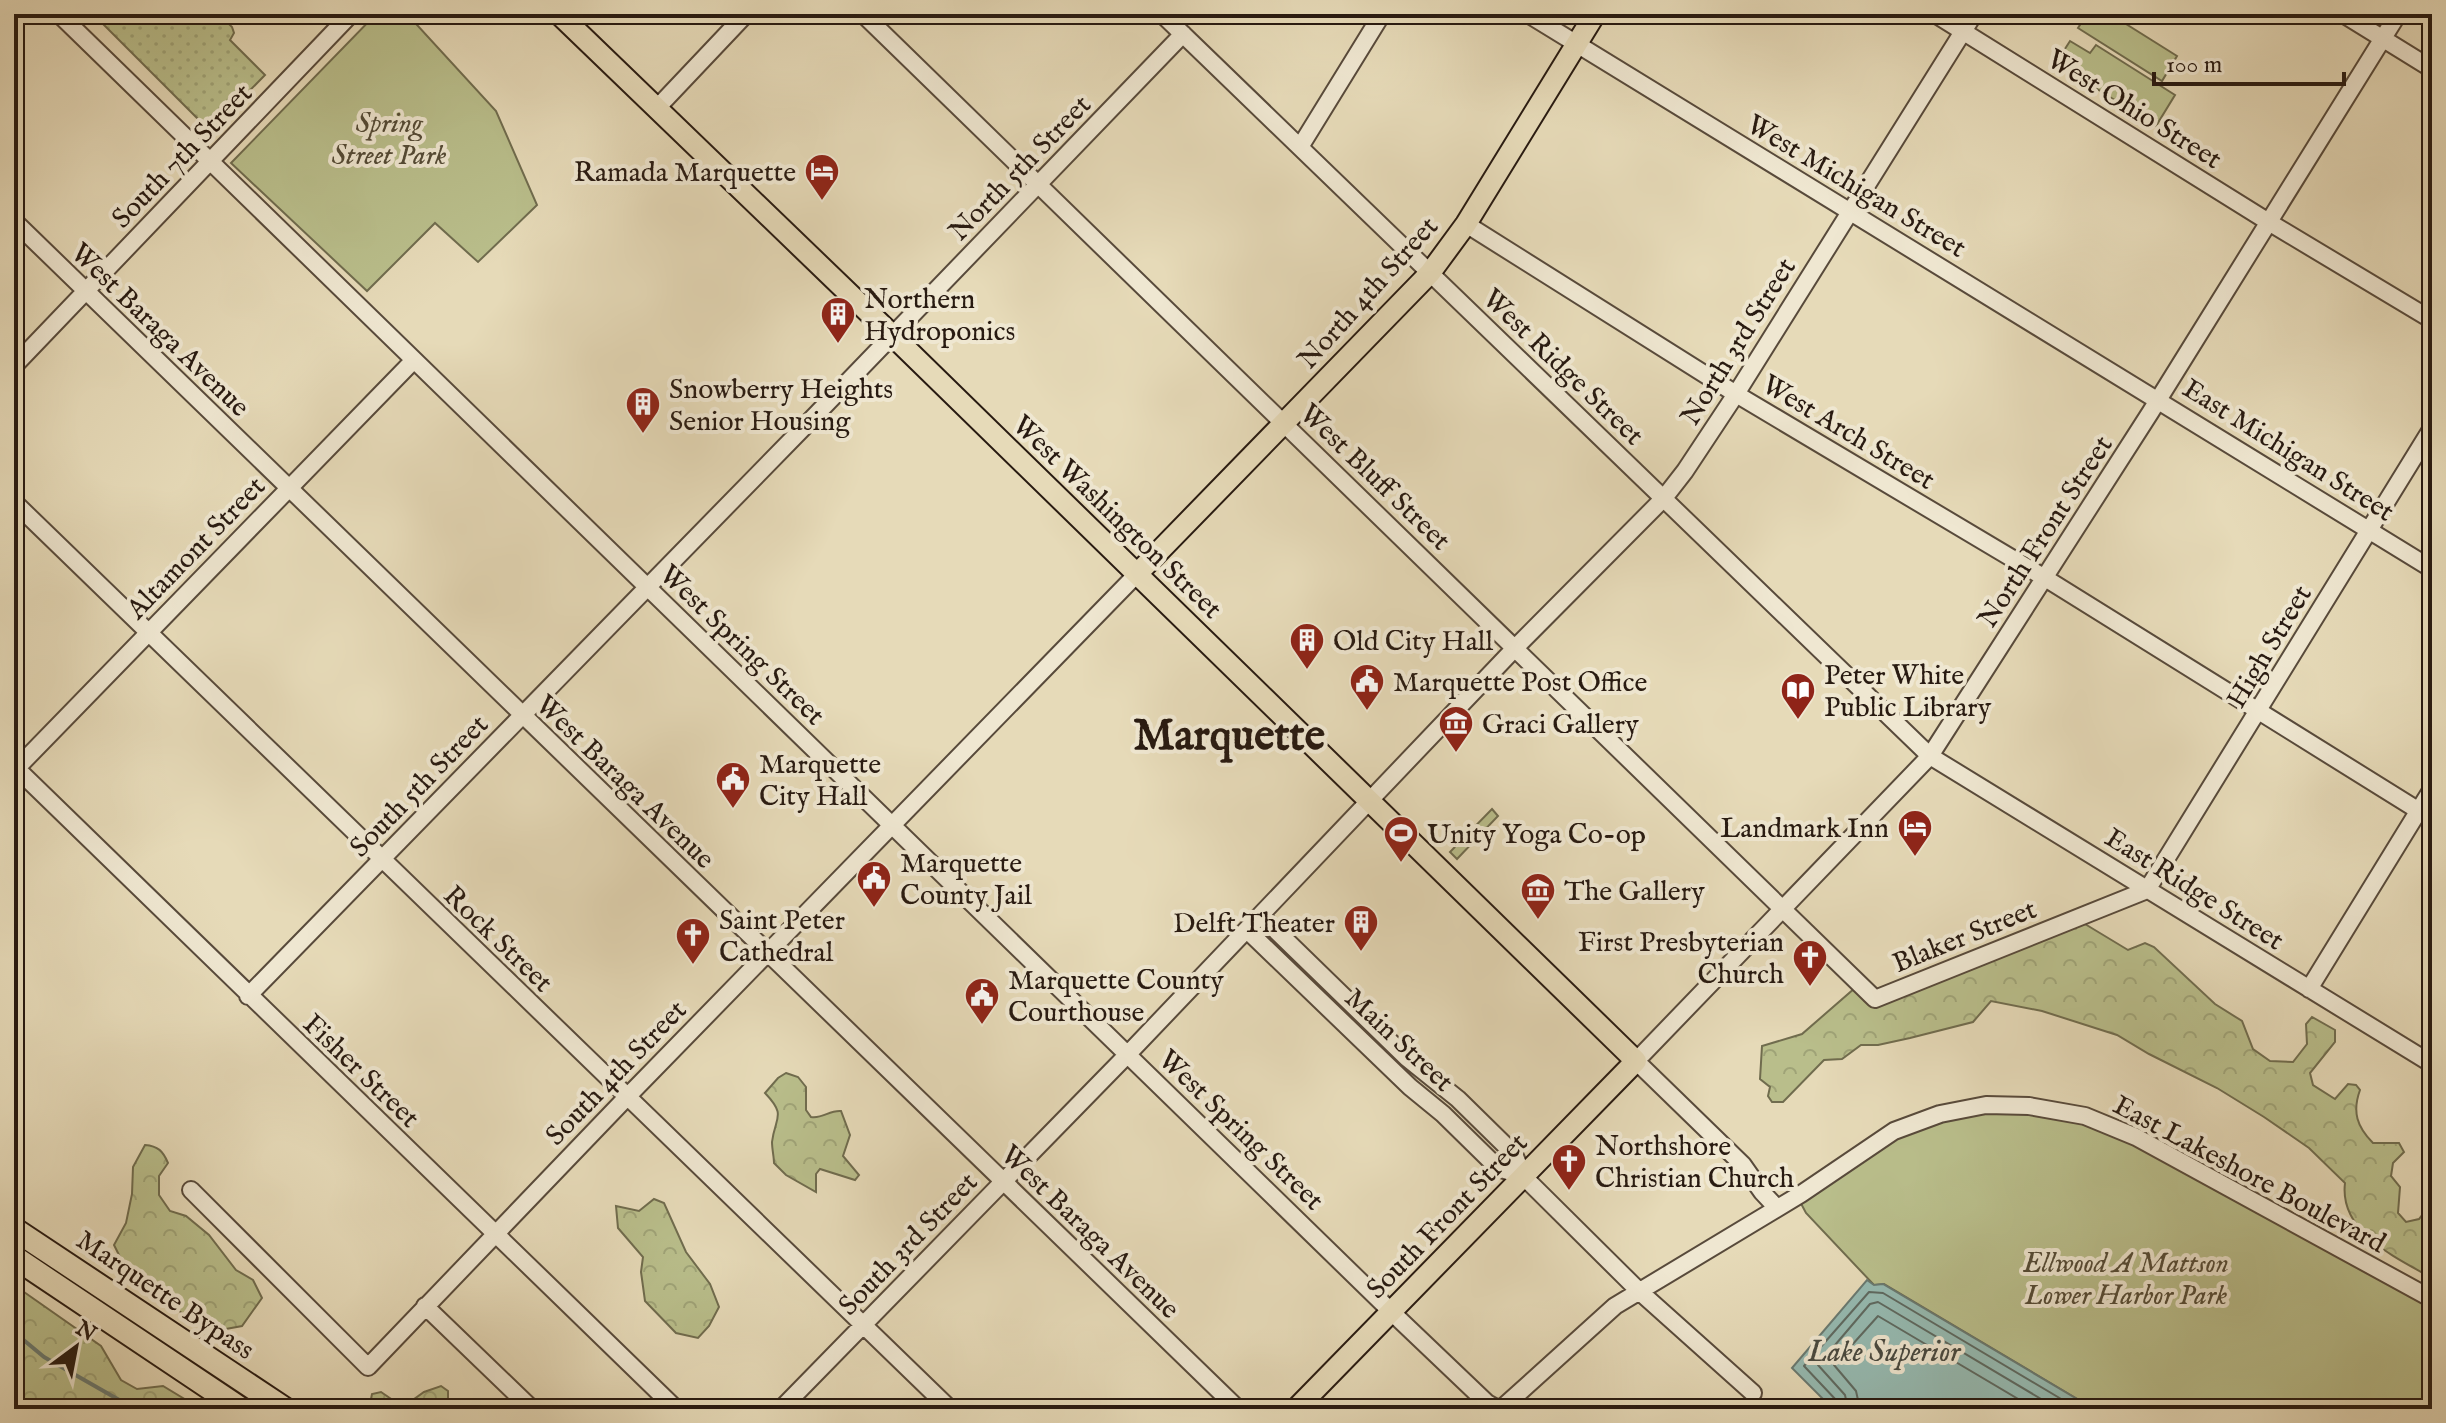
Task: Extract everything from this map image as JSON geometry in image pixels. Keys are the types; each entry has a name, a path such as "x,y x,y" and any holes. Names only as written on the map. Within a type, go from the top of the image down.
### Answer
{"highway":[{"name":"Marquette Bypass","path":"14,1229 285,1409"},
{"name":"Marquette Bypass","path":"14,1257 241,1409"}],"main road":[{"name":"West Washington Street","path":"559,14 1636,1061"},
{"name":"North 4th Street","path":"1137,574 1430,273 1466,224 1595,14"},
{"name":"South Front Street","path":"1296,1409 1636,1061"}],"street":[{"name":"West Spring Street","path":"59,14 1391,1311 1487,1403 1500,1409"},
{"name":"South 7th Street","path":"14,366 351,14"},
{"path":"657,108 746,14"},
{"name":"West Bluff Street","path":"863,14 1516,647 1782,910"},
{"name":"West Ridge Street","path":"1162,14 1930,756"},
{"path":"1300,147 1382,14"},
{"name":"West Michigan Street","path":"1528,14 2159,399"},
{"name":"West Ohio Street","path":"1935,14 2432,320"},
{"name":"North 3rd Street","path":"1370,803 1516,647 1664,498 1685,471 1974,14"},
{"path":"2343,14 2432,69"},
{"name":"North Front Street","path":"1636,1061 1930,756 2159,399 2398,14"},
{"name":"North 5th Street","path":"891,334 1039,186 1183,34"},
{"name":"West Baraga Avenue","path":"14,221 1238,1409"},
{"name":"West Arch Street","path":"1466,224 1736,394 2045,578 2426,815"},
{"name":"South 5th Street","path":"248,996 648,588 891,334"},
{"name":"Altamont Street","path":"15,769 414,360"},
{"name":"East Michigan Street","path":"2159,399 2432,569"},
{"name":"High Street","path":"2147,890 2432,428"},
{"name":"Rock Street","path":"14,502 950,1409"},
{"name":"South 4th Street","path":"191,1190 368,1367 1137,574"},
{"name":"East Ridge Street","path":"1930,756 2432,1064"},
{"name":"Fisher Street","path":"15,769 676,1409"},
{"path":"2309,989 2426,815 2432,789"},
{"name":"South 3rd Street","path":"781,1409 1370,803"},
{"name":"Blaker Street","path":"1782,910 1875,999 2147,890"},
{"name":"Main Street","path":"1261,916 1407,1058 1458,1099 1514,1154 1523,1176 1639,1291 1753,1393"},
{"name":"Main Street","path":"1247,930 1498,1168 1523,1176"},
{"path":"1636,1061 1743,1165 1777,1208"},
{"name":"East Lakeshore Boulevard","path":"1500,1409 1615,1306 1777,1208 1894,1131 1940,1114 1986,1105 2029,1106 2085,1116 2136,1137 2432,1299"},
{"path":"425,1306 532,1409"}],"green space":[{"path":"93,14 219,14 232,27 234,33 230,40 265,75 210,131"},
{"name":"Spring Street Park","path":"376,14 407,14 496,111 537,205 478,262 435,223 367,291 231,163"},
{"path":"2087,14 2110,14 2177,56 2162,81 2078,28"},
{"path":"2070,41 2090,53 2096,45 2175,95 2156,126 2056,63"},
{"path":"1492,809 1498,816 1457,859 1450,852"},
{"path":"2080,921 2128,950 2145,943 2154,947 2215,1004 2242,1021 2253,1049 2270,1061 2293,1062 2307,1044 2306,1024 2312,1017 2335,1030 2335,1042 2310,1073 2313,1085 2335,1099 2348,1084 2356,1085 2360,1090 2356,1112 2363,1131 2373,1143 2399,1143 2404,1152 2393,1163 2391,1176 2400,1187 2398,1213 2406,1222 2419,1219 2429,1206 2432,1194 2432,1278 2372,1241 2351,1216 2345,1200 2345,1183 2309,1148 2264,1117 2217,1088 2117,1035 2042,1011 1991,1001 1973,1022 1878,1045 1861,1045 1842,1059 1824,1060 1783,1102 1772,1102 1768,1096 1770,1087 1760,1079 1762,1046 1802,1034 1855,988 1867,1001"},
{"path":"786,1073 798,1077 806,1087 806,1110 811,1117 841,1111 850,1135 843,1156 859,1175 855,1180 820,1169 816,1174 816,1192 786,1175 774,1163 772,1142 778,1112 765,1093"},
{"name":"Ellwood A Mattson Lower Harbor Park","path":"1986,1105 2085,1116 2432,1299 2432,1409 2094,1409 1884,1284 1874,1285 1806,1213 1797,1196 1894,1131"},
{"path":"145,1145 160,1150 168,1163 159,1176 159,1195 170,1211 186,1216 209,1235 236,1270 253,1280 262,1298 242,1326 215,1331 183,1314 126,1269 114,1245 126,1223 133,1167"},
{"path":"654,1199 664,1203 686,1252 710,1284 719,1307 698,1338 676,1333 645,1301 641,1272 643,1257 618,1228 616,1206 639,1211"},
{"path":"14,1285 101,1346 121,1380 137,1389 163,1386 201,1409 14,1409"},
{"path":"441,1386 448,1391 448,1403 440,1409 369,1409 372,1394 381,1392 403,1407 424,1392"}],"water":[{"name":"Lake Superior","path":"1867,1280 1874,1285 1883,1284 2094,1409 1833,1409 1792,1368"}],"waterway":[{"path":"14,1332 44,1357 135,1409"}],"place":[{"name":"Ramada Marquette","path":"822,202"},
{"name":"Northern Hydroponics","path":"838,345"},
{"name":"Snowberry Heights Senior Housing","path":"643,435"},
{"name":"Old City Hall","path":"1307,671"},
{"name":"Marquette Post Office","path":"1367,712"},
{"name":"Peter White Public Library","path":"1798,721"},
{"name":"Graci Gallery","path":"1456,754"},
{"name":"Marquette City Hall","path":"733,810"},
{"name":"Landmark Inn","path":"1915,858"},
{"name":"Unity Yoga Co-op","path":"1401,864"},
{"name":"Marquette County Jail","path":"874,909"},
{"name":"The Gallery","path":"1538,921"},
{"name":"Delft Theater","path":"1361,953"},
{"name":"Saint Peter Cathedral","path":"693,966"},
{"name":"First Presbyterian Church","path":"1810,988"},
{"name":"Marquette County Courthouse","path":"982,1026"},
{"name":"Northshore Christian Church","path":"1569,1192"}],"district":[{"name":"Marquette","path":"1229,734"}]}
